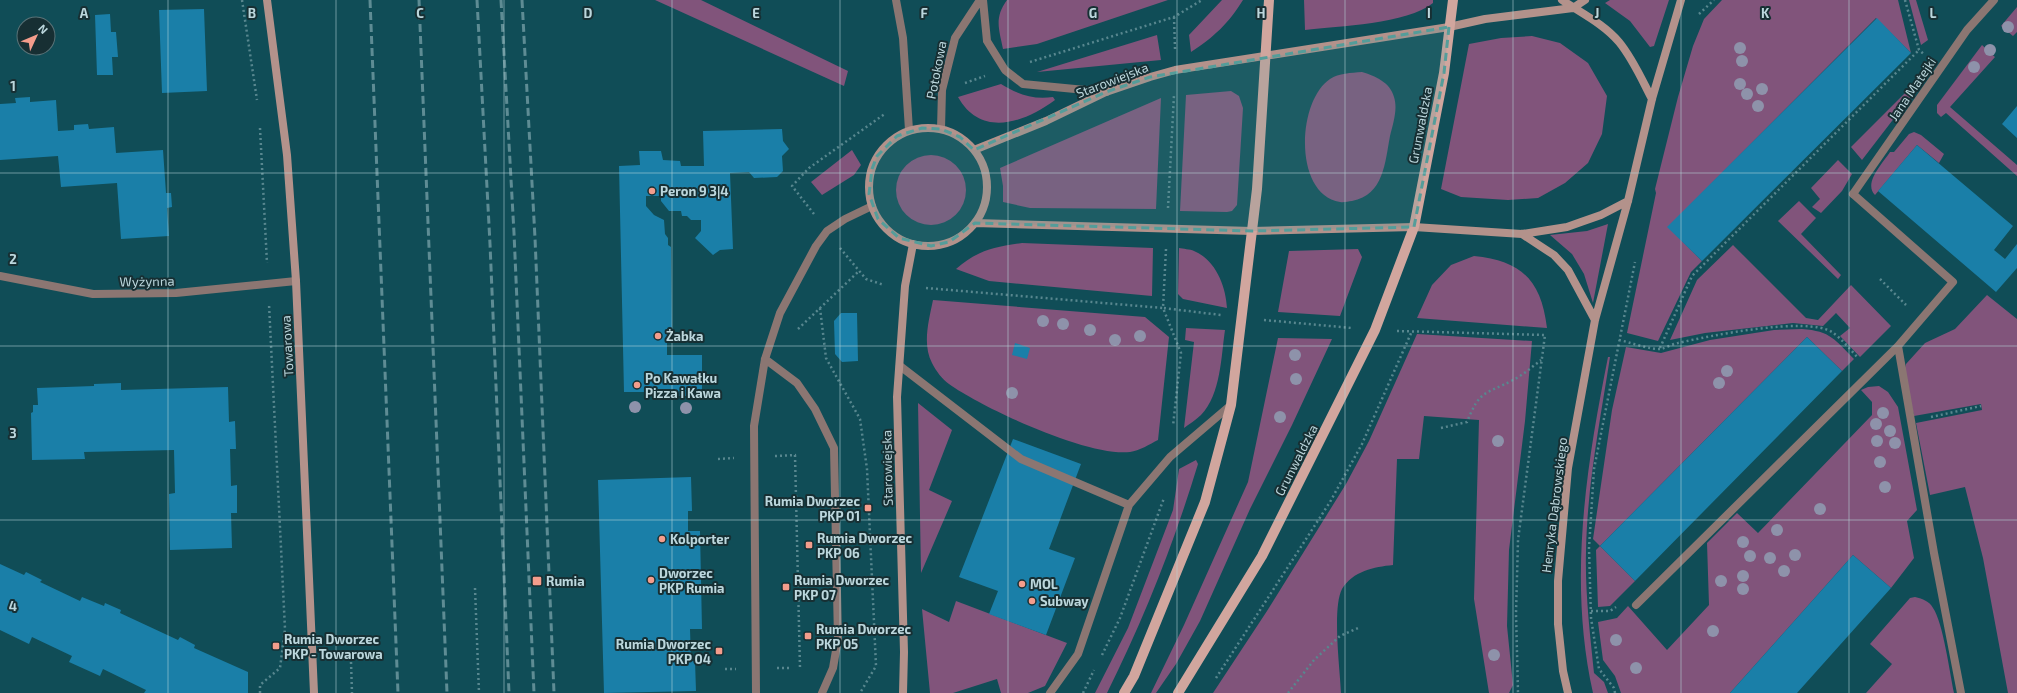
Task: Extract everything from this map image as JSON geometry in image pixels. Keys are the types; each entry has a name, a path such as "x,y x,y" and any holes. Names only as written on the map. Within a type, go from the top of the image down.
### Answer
{"main road":[{"name":"Towarowa","path":"267,0 287,155 296,281 314,693"},
{"path":"1124,693 1134,676 1205,502 1231,405 1243,318 1257,189 1269,0"},
{"name":"Grunwaldzka","path":"1178,693 1262,556 1375,330 1414,227 1444,73 1453,0"},
{"path":"1562,0 1597,22 1619,42 1652,99"},
{"path":"1266,55 1449,27 1485,19 1573,8 1585,0"},
{"name":"Henryka Dąbrowskiego","path":"1568,693 1558,624 1558,581 1568,468 1595,320 1628,201 1652,99 1681,0"},
{"name":"Starowiejska","path":"974,150 1046,121 1106,92 1150,77 1175,70 1266,55"},
{"path":"922,128 941,129 960,137 974,150 984,167 987,186 984,206 975,223 964,234 949,242 931,246 913,244 899,238 887,230 878,219 872,206 869,183 872,169 877,156 887,143 909,130 922,128"},
{"path":"975,223 1252,231 1414,227 1522,234 1566,227 1601,215 1628,201"},
{"path":"1522,234 1563,264 1573,277 1595,320"},
{"name":"Starowiejska","path":"903,693 904,652 897,397 905,286 913,244"}],"street":[{"name":"Potokowa","path":"896,0 903,38 909,130"},
{"name":"Potokowa","path":"982,0 987,41 1005,70 1023,84 1070,87 1106,92"},
{"name":"Potokowa","path":"941,129 942,90 955,38 982,0"},
{"name":"Jana Matejki","path":"1898,346 1953,282 1854,194 1967,30 1994,0"},
{"path":"756,693 754,426 765,359 780,313 816,246 828,231 845,219 872,206"},
{"name":"Wyżynna","path":"0,276 93,294 176,293 296,281"},
{"path":"1898,346 1934,553 1961,693"},
{"path":"1636,605 1898,346"},
{"path":"765,359 797,383 815,409 834,448 838,639 833,668 822,693"},
{"path":"900,366 1021,459 1129,505"},
{"path":"1050,693 1078,654 1129,505 1170,456 1231,405"}],"path":[{"path":"242,0 258,108"},
{"path":"1026,63 1174,17 1202,0"},
{"path":"1698,15 1714,0"},
{"path":"1905,0 1919,50 1941,67"},
{"path":"1174,17 1175,57"},
{"path":"1660,349 1692,276 1919,50"},
{"path":"963,84 991,74"},
{"path":"1168,210 1174,95"},
{"path":"808,206 792,186 810,168 891,110"},
{"path":"260,123 285,629 280,668 260,685 260,693"},
{"path":"1166,246 1163,308 1181,352 1173,427"},
{"path":"844,253 858,272 866,279 879,284"},
{"path":"858,272 820,308 826,358 860,419 867,469 876,666 860,693"},
{"path":"1880,278 1911,310"},
{"path":"935,289 1163,308"},
{"path":"1615,693 1614,688 1599,669 1591,612 1589,548 1594,469 1619,340 1660,349 1676,343 1712,336 1797,326 1818,327 1831,332 1861,361"},
{"path":"1214,680 1330,502 1362,444 1412,331"},
{"path":"1518,693 1516,614 1518,540 1545,335"},
{"path":"1441,428 1467,422 1474,404 1484,394 1514,380 1541,360"},
{"path":"1911,421 1982,406"},
{"path":"785,455 795,455 800,668"},
{"path":"1100,659 1120,618 1164,496"},
{"path":"475,588 479,693"},
{"path":"1591,612 1610,611"},
{"path":"1288,693 1314,660 1340,636 1358,628"},
{"path":"687,648 710,647"},
{"path":"351,662 352,693"},
{"path":"1083,693 1096,666"}],"highlighted area":[{"path":"1449,27 1444,73 1414,227 1252,231 975,223 949,242 931,246 899,238 878,219 869,194 872,169 877,156 897,136 922,128 941,129 960,137 974,150 1106,92 1150,77"}],"shaded area":[{"path":"655,0 701,0 848,71 844,86"},
{"path":"1007,0 1168,0 1037,44 1003,49 999,29 999,18 1000,12"},
{"path":"1222,0 1243,0 1232,16 1220,29 1207,41 1191,52 1189,35"},
{"path":"1304,0 1433,0 1433,3 1407,16 1390,20 1305,30"},
{"path":"1610,0 1669,0 1654,46 1650,47 1630,21 1605,3"},
{"path":"1722,0 1898,0 1911,53 1876,18 1668,227 1702,261 1691,272 1658,341 1627,333 1656,193 1655,189 1678,97 1693,46 1704,19"},
{"path":"1909,0 1916,0 1928,40 1921,45"},
{"path":"2017,7 2017,32 2013,36 2001,26"},
{"path":"1157,35 1161,60 1037,72"},
{"path":"1532,36 1560,43 1588,63 1607,96 1602,134 1588,163 1565,183 1538,198 1508,200 1461,197 1441,189 1469,44 1501,38"},
{"path":"1982,45 1995,57 1950,107 2017,165 2017,176 1946,113 1941,117 1937,113 1937,105"},
{"path":"1362,72 1381,80 1389,87 1394,97 1395,116 1384,166 1377,185 1363,198 1340,202 1325,195 1314,182 1307,165 1305,146 1306,125 1311,106 1319,90 1330,79 1341,74"},
{"path":"1916,82 1915,91 1862,160 1851,147"},
{"path":"1001,84 1013,91 1032,97 1053,97 1055,100 1030,115 1017,120 991,122 978,118 968,110 958,97"},
{"path":"1231,91 1239,96 1243,108 1237,205 1232,211 1227,212 1180,211 1186,95"},
{"path":"1161,98 1156,209 1030,208 1003,202 1003,186 1000,168"},
{"path":"1914,132 1921,135 1944,154 1939,163 1917,145 1875,195 1871,185 1875,173 1890,152 1894,152 1909,134"},
{"path":"852,150 861,165 854,175 822,195 811,182"},
{"path":"924,155 938,155 951,161 960,170 964,176 966,190 964,204 956,215 945,223 938,225 924,225 917,223 906,215 898,204 896,197 896,183 898,176 906,165 917,157"},
{"path":"1838,160 1852,174 1842,191 1821,213 1812,207 1820,199 1811,188"},
{"path":"1799,201 1816,218 1801,234 1841,275 1838,279 1778,221"},
{"path":"1608,224 1593,303 1584,274 1572,254 1550,235 1587,231"},
{"path":"1022,243 1153,248 1152,296 989,281 956,269 979,253 1003,246"},
{"path":"1733,245 1806,318 1818,320 1851,285 1891,326 1860,357 1840,336 1850,328 1836,313 1823,326 1793,323 1705,333 1670,340 1697,280"},
{"path":"1179,248 1192,250 1202,255 1214,267 1225,292 1227,308 1183,299 1178,294"},
{"path":"1358,249 1362,257 1340,316 1278,312 1289,251"},
{"path":"1474,256 1505,263 1517,268 1526,276 1534,285 1540,297 1547,328 1417,318 1432,285 1451,265"},
{"path":"1987,295 2017,319 2017,693 2008,693 1983,558 1965,487 1930,495 1916,423 1982,410 1981,404 1914,416 1904,372 1906,364 1925,343 1955,329"},
{"path":"933,300 1145,317 1169,337 1158,440 1141,449 1130,452 1112,452 1089,447 1037,429 1011,418 965,394 949,384 937,372 929,356 927,348 927,332"},
{"path":"1186,328 1225,330 1219,375 1213,397 1201,415 1184,428 1194,342 1185,340"},
{"path":"1802,329 1826,334 1837,342 1854,359 1842,371 1807,337 1600,546 1593,539 1612,410 1626,347 1661,353 1710,340 1774,330"},
{"path":"1417,334 1532,341 1525,421 1509,550 1507,626 1513,685 1509,693 1489,693 1474,599 1479,420 1424,416 1419,459 1397,459 1393,565 1371,569 1358,574 1342,589 1339,598 1337,624 1341,693 1213,693 1267,611 1346,484 1369,441"},
{"path":"1278,338 1332,339 1292,425 1250,509 1200,621 1176,664 1156,693 1151,693 1184,625 1248,482"},
{"path":"1608,357 1610,357 1591,478 1587,527 1586,583 1594,673 1604,682 1608,693 1593,693 1586,651 1582,609 1581,566 1587,482"},
{"path":"1879,386 1888,392 1898,407 1917,510 1907,521 1914,558 1891,588 1853,555 1730,693 1621,693 1615,676 1603,660 1598,622 1617,618 1628,606 1667,650 1709,605 1707,543 1737,513 1758,533 1872,415 1872,402 1861,390 1868,387"},
{"path":"918,403 952,430 929,490 952,501 921,573"},
{"path":"1196,460 1198,464 1179,523 1146,609 1107,693 1095,693 1128,628 1173,510 1179,469"},
{"path":"1600,546 1635,581 1610,606 1598,607 1596,550"},
{"path":"1915,597 1928,602 1937,615 1943,636 1954,693 1866,693 1892,664 1870,644 1910,598"},
{"path":"956,601 1067,643 1045,686 1028,693 1001,693 997,679 953,693 930,693 922,609 949,622"}],"building":[{"path":"204,9 207,91 162,93 159,10"},
{"path":"110,14 111,32 116,32 118,57 112,57 113,75 97,75 95,15"},
{"path":"1877,18 1911,53 1702,261 1667,227"},
{"path":"30,97 30,102 56,100 58,131 74,130 74,125 88,124 89,129 114,127 116,153 163,150 166,193 171,193 172,207 167,208 169,236 121,239 117,183 61,187 58,156 0,160 0,104 16,103 15,98"},
{"path":"2017,106 2017,138 2002,124"},
{"path":"782,129 783,141 789,149 782,156 783,171 777,177 754,178 749,172 730,173 733,249 720,250 713,255 695,238 701,231 701,220 691,220 687,216 682,216 681,211 669,211 661,201 661,196 646,196 646,206 654,215 664,220 665,234 668,238 668,245 671,247 672,329 669,331 670,338 667,342 667,355 702,355 702,396 656,396 652,392 624,392 619,166 640,165 639,151 661,151 663,160 680,161 681,166 704,166 703,131"},
{"path":"1917,145 2013,226 1994,250 2005,259 2017,244 2017,268 1996,292 1878,191"},
{"path":"841,313 857,313 858,361 842,362 835,354 834,321"},
{"path":"1807,337 1842,371 1635,581 1600,546"},
{"path":"1015,343 1030,348 1027,359 1012,355"},
{"path":"121,383 121,390 228,387 229,422 235,421 236,449 230,449 231,486 237,485 237,513 231,513 232,548 170,550 169,494 175,493 174,450 84,452 85,459 32,460 31,413 33,412 33,405 38,405 37,388 94,386 94,384"},
{"path":"1013,439 1081,464 1049,549 1075,558 1046,635 989,614 998,591 959,577"},
{"name":"Dworzec PKP Rumia","path":"691,477 692,511 688,511 688,531 700,531 702,629 690,629 691,661 695,661 696,691 604,693 598,480"},
{"path":"1853,555 1891,588 1797,693 1730,693"},
{"path":"0,564 24,575 26,572 42,580 40,582 80,601 82,597 104,606 105,603 121,610 120,613 178,640 180,637 195,645 194,648 248,672 248,693 144,693 146,690 103,669 100,676 69,662 72,656 32,637 29,644 0,630"}],"railway":[{"path":"370,0 398,693"},
{"path":"419,0 447,693"},
{"path":"477,0 490,244 509,693"},
{"path":"501,0 514,233 534,693"},
{"path":"522,0 535,238 554,693"}],"place":[{"name":"Peron 9 3|4","path":"652,191"},
{"name":"Żabka","path":"658,336"},
{"name":"Po Kawałku Pizza i Kawa","path":"637,385"},
{"name":"Rumia Dworzec PKP 01","path":"868,508"},
{"name":"Kolporter","path":"662,539"},
{"name":"Rumia Dworzec PKP 06","path":"809,545"},
{"name":"Dworzec PKP Rumia","path":"651,580"},
{"name":"Rumia","path":"537,581"},
{"name":"MOL","path":"1022,584"},
{"name":"Rumia Dworzec PKP 07","path":"786,587"},
{"name":"Subway","path":"1032,601"},
{"name":"Rumia Dworzec PKP 05","path":"808,636"},
{"name":"Rumia Dworzec PKP - Towarowa","path":"276,646"},
{"name":"Rumia Dworzec PKP 04","path":"719,651"}]}
